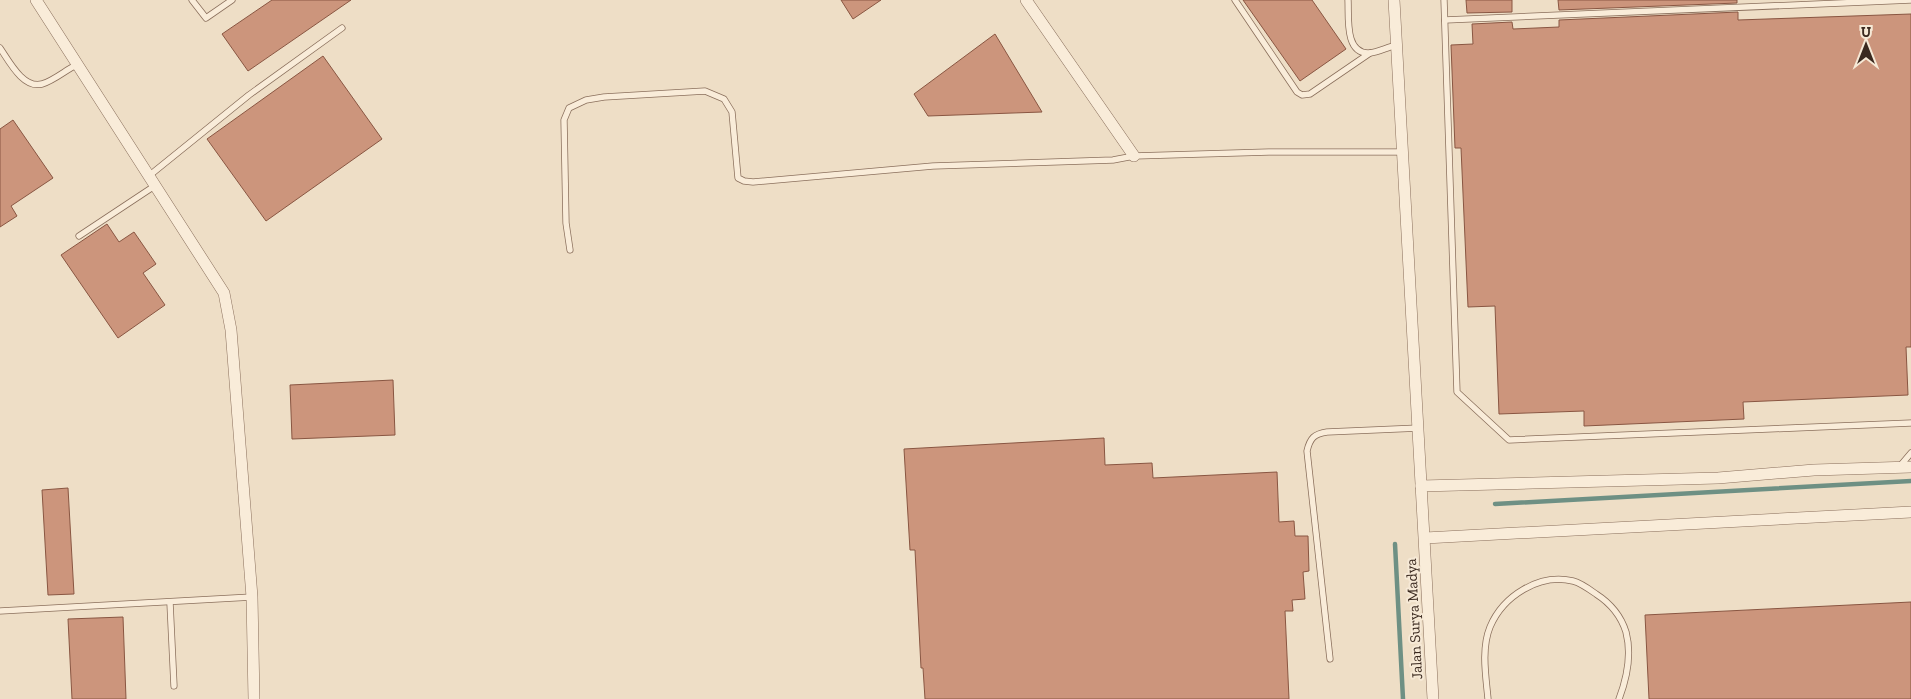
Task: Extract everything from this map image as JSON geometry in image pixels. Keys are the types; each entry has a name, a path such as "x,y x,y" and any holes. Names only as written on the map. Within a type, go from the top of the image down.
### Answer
{"street":[{"path":"36,0 76,65 150,174 224,292 231,330 252,597 254,699"},
{"path":"1026,0 1134,156"},
{"name":"Jalan Surya Madya","path":"1394,0 1404,152 1433,699"},
{"path":"1422,486 1718,478 1814,470 1911,467"},
{"path":"1425,538 1911,512"}],"lane":[{"path":"192,0 206,18 232,0"},
{"path":"1236,0 1297,92 1302,95 1310,94 1370,53 1397,45"},
{"path":"1348,0 1350,39 1362,52 1370,53"},
{"path":"1444,0 1457,392 1509,440 1911,423"},
{"path":"1445,20 1911,0"},
{"path":"150,174 250,95 342,28"},
{"path":"0,48 12,66 25,80 32,84 42,84 76,65"},
{"path":"570,250 566,223 564,120 570,108 586,100 604,97 706,91 724,100 732,112 738,178 744,181 933,166 1113,160 1134,156 1269,152 1404,152"},
{"path":"79,236 156,185"},
{"path":"1330,660 1307,451 1310,440 1316,434 1327,432 1419,428"},
{"path":"1899,468 1911,452"},
{"path":"1488,699 1486,652 1488,634 1494,619 1514,594 1543,581 1573,581 1608,602 1621,620 1626,633 1629,657 1628,673 1619,699"},
{"path":"0,611 252,597"},
{"path":"170,602 174,686"}],"building":[{"path":"272,0 351,0 248,71 222,34"},
{"path":"841,0 881,0 853,19"},
{"path":"1243,0 1312,0 1346,49 1300,81"},
{"path":"1466,0 1512,0 1512,12 1467,13"},
{"path":"1558,0 1737,0 1737,3 1559,10"},
{"path":"1738,12 1738,20 1911,14 1911,347 1906,347 1908,395 1743,402 1744,419 1584,426 1584,411 1499,414 1495,306 1468,307 1461,148 1455,148 1451,45 1473,44 1472,24 1512,22 1513,29 1559,27 1559,20"},
{"path":"995,34 1042,112 928,116 914,94"},
{"path":"323,56 382,139 266,221 207,139"},
{"path":"13,120 53,178 11,206 17,216 0,227 0,129"},
{"path":"107,224 119,242 134,232 156,264 143,273 165,305 118,338 61,255"},
{"path":"393,380 395,435 292,439 290,385"},
{"path":"1104,438 1105,465 1152,463 1153,478 1277,472 1279,522 1294,521 1295,536 1308,536 1309,571 1303,572 1305,599 1292,600 1293,611 1285,611 1289,699 925,699 923,668 921,668 915,550 910,550 904,449"},
{"path":"68,488 74,594 48,595 42,490"},
{"path":"1911,602 1911,699 1649,699 1645,615"},
{"path":"123,617 126,699 72,699 68,619"}],"waterway":[{"path":"1495,504 1911,481"},
{"path":"1395,544 1403,699"}]}
